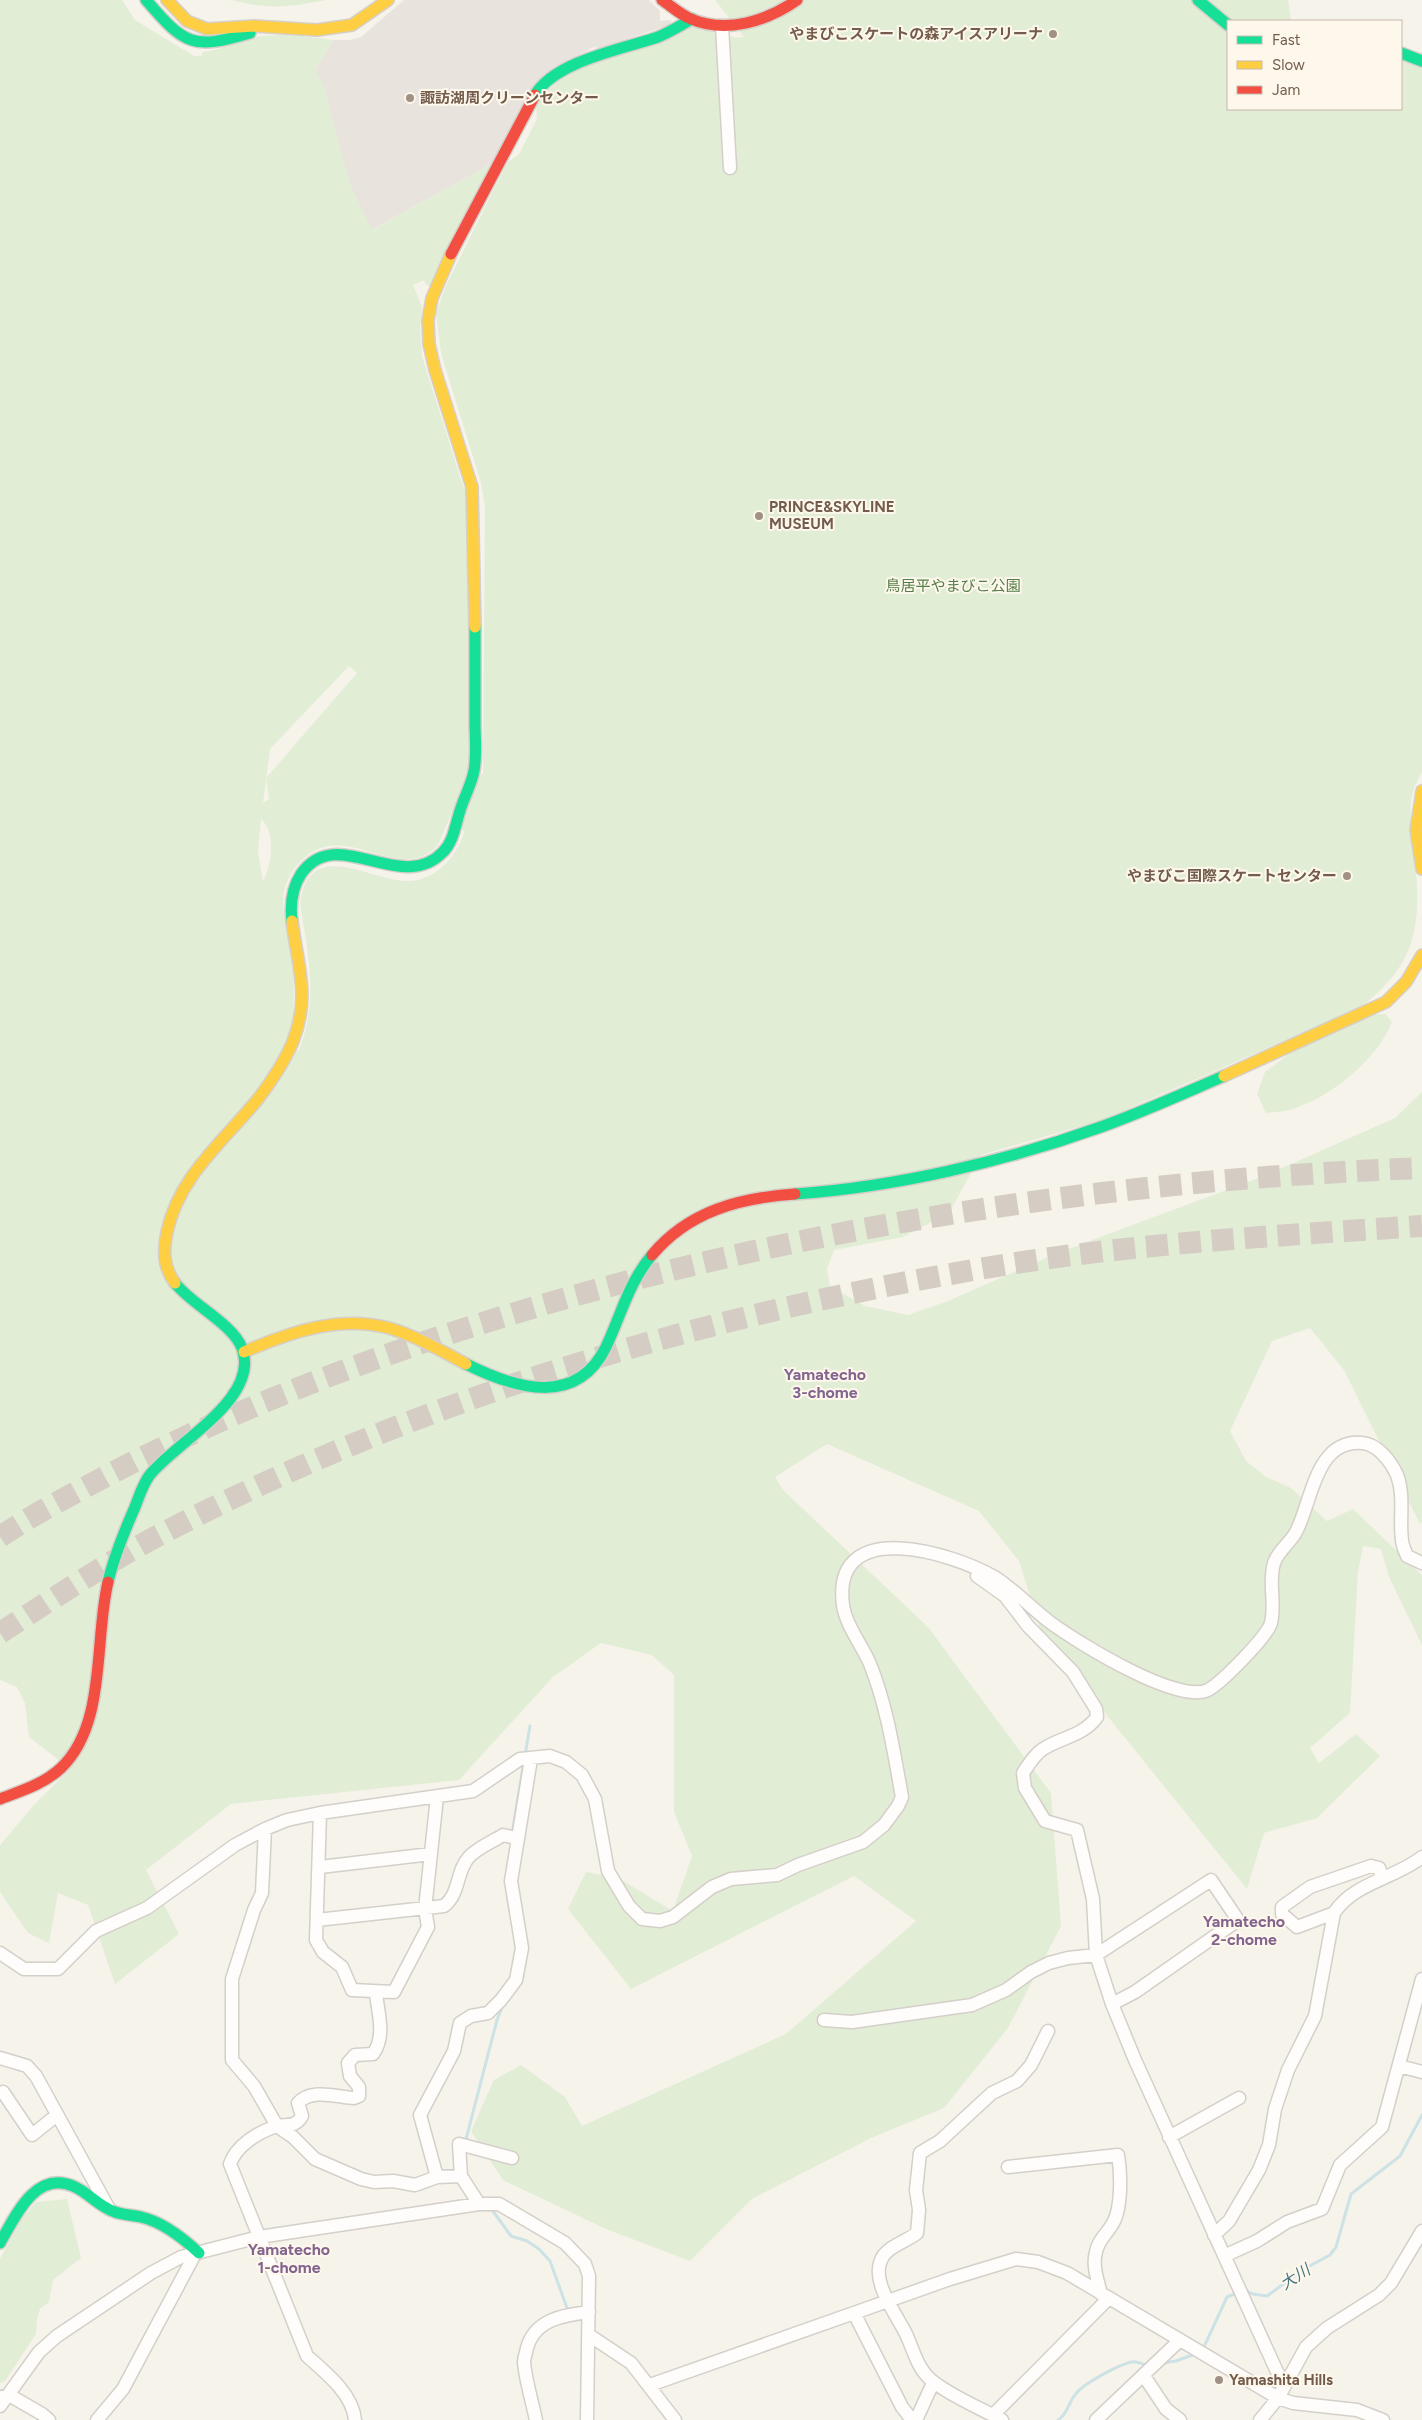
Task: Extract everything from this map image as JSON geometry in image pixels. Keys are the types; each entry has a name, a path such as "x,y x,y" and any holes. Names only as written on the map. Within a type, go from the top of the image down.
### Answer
{"street":[{"path":"146,0 180,37 202,45 218,43 267,27"},
{"path":"167,0 187,20 207,29 267,27 317,30 352,26 388,0"},
{"path":"662,0 692,19 722,26 744,24 766,18 797,0"},
{"path":"1198,0 1227,24"},
{"path":"0,1799 32,1788 54,1772 71,1756 84,1738 94,1692 103,1603 110,1573 136,1503 150,1475 235,1394 241,1386 245,1373 244,1352 233,1334 190,1302 174,1284 164,1262 164,1244 170,1216 185,1182 274,1080 299,1027 304,993 300,953 291,913 294,885 303,870 312,861 328,854 346,854 397,868 416,868 434,860 448,847 474,770 474,504 472,487 435,370 429,344 428,320 432,298 443,269 524,113 540,88 558,73 601,55 660,36 692,19"},
{"path":"722,26 730,168"},
{"path":"1402,52 1408,49 1422,52"},
{"path":"1402,52 1422,61"},
{"path":"1422,791 1415,818 1415,837 1422,869"},
{"path":"244,1352 281,1335 313,1326 341,1322 371,1324 410,1336 496,1378 523,1387 550,1388 581,1377 598,1361 611,1340 631,1285 645,1264 676,1231 711,1210 749,1198 841,1190 924,1176 1079,1135 1150,1109 1386,1002 1406,982 1422,955"},
{"path":"0,1953 24,1969 58,1969 96,1931 147,1908 234,1845 265,1829 287,1820 320,1813 473,1792 520,1759 550,1756 566,1762 587,1782 595,1799 608,1871 629,1906 642,1919 660,1921 672,1917 712,1887 731,1878 778,1875 798,1865 863,1842 884,1825 902,1797 884,1706 870,1665 843,1605 845,1581 850,1565 863,1553 877,1548 896,1547 932,1554 972,1567 995,1578 1050,1622 1117,1665 1184,1691 1198,1693 1215,1685 1264,1636 1271,1623 1271,1582 1275,1560 1296,1533 1319,1470 1337,1450 1351,1444 1364,1443 1376,1448 1387,1460 1397,1475 1402,1509 1402,1541 1407,1556 1422,1563"},
{"path":"972,1567 978,1577 1005,1596 1028,1626 1074,1672 1096,1709 1097,1717 1088,1728 1044,1749 1033,1759 1023,1773 1025,1788 1045,1821 1077,1830 1093,1898 1096,1955 1112,2004 1169,2137 1224,2256 1281,2393"},
{"path":"437,2177 420,2115 454,2050 460,2023 471,2016 488,2013 501,2000 516,1980 522,1948 511,1881 516,1838 531,1759"},
{"path":"320,1813 320,1867 316,1940 323,1952 342,1967 352,1990 376,1993 394,1992 428,1927 425,1909 438,1797"},
{"path":"265,1829 262,1894 254,1910 232,1979 230,2046 232,2060 254,2086 276,2126 293,2137 315,2159 361,2179 374,2182 393,2181 415,2185 437,2177 461,2176"},
{"path":"317,1920 444,1906 452,1900 465,1862 470,1855 503,1835 516,1838"},
{"path":"320,1867 431,1854"},
{"path":"1214,2235 1229,2222 1259,2170 1269,2145 1275,2109 1288,2070 1315,2016 1334,1913 1344,1899 1412,1865 1422,1857"},
{"path":"1334,1913 1297,1927 1282,1914 1282,1907 1310,1887 1371,1866 1379,1868 1383,1878"},
{"path":"824,2020 852,2022 972,2005 1006,1990 1031,1972 1049,1963 1068,1958 1096,1955 1211,1880 1238,1920 1135,1992 1112,2004"},
{"path":"1224,2256 1257,2241 1287,2222 1322,2209 1340,2165 1382,2127 1422,1978"},
{"path":"355,2420 355,2413 344,2393 328,2374 307,2356 230,2164 236,2153 258,2134 276,2126 288,2126 299,2121 302,2116 298,2103 310,2096 354,2098 359,2096 359,2088 350,2076 348,2063 355,2055 373,2054 378,2047 382,2030 376,1993"},
{"path":"1048,2031 1031,2065 1017,2081 992,2093 940,2141 920,2153 916,2190 920,2210 917,2233 893,2247 881,2259 879,2271 886,2302 906,2334 916,2362 934,2383 991,2417 1105,2296"},
{"path":"0,2058 28,2066 36,2076 110,2211"},
{"path":"1399,2066 1422,2072"},
{"path":"3,2092 32,2135 57,2116"},
{"path":"1169,2137 1239,2098"},
{"path":"479,2204 461,2176 460,2144 512,2158"},
{"path":"1008,2167 1118,2155 1121,2172 1114,2221 1099,2240 1095,2254 1095,2267 1105,2296"},
{"path":"0,2243 26,2200 36,2190 47,2184 61,2183 73,2186 110,2211 144,2217 156,2222 185,2240 197,2253"},
{"path":"0,2406 4,2396 40,2352 57,2336 151,2273 181,2257 259,2237 479,2204 499,2204 565,2244 585,2264 589,2276 586,2420"},
{"path":"1260,2420 1281,2393 1306,2347 1327,2328 1379,2295 1392,2283 1422,2231"},
{"path":"98,2420 123,2389 197,2253"},
{"path":"650,2385 950,2279 1016,2259 1038,2262 1067,2273 1179,2341 1281,2393 1292,2403 1357,2410 1383,2420"},
{"path":"536,2420 524,2361 529,2342 536,2332 548,2321 565,2315 589,2312"},
{"path":"854,2313 902,2407 917,2419 934,2383"},
{"path":"589,2335 631,2364 650,2385 674,2420"},
{"path":"1096,2420 1179,2341"},
{"path":"1144,2376 1166,2409 1180,2420"},
{"path":"4,2396 42,2414 49,2420"}],"shaded area":[{"path":"404,0 649,0 660,11 660,21 671,20 670,25 598,48 594,47 554,67 491,164 366,233 297,100 333,40 350,40 361,37"}],"green space":[{"name":"鳥居平やまびこ公園","path":"0,0 122,0 135,20 194,56 201,56 203,52 219,49 254,37 276,35 333,40 315,70 324,86 350,184 372,230 491,164 430,286 426,285 424,280 413,285 422,307 420,328 422,356 463,486 466,489 470,761 440,841 437,846 424,856 410,859 394,858 345,846 329,846 308,855 291,873 284,892 283,905 291,941 293,961 292,1050 299,1050 309,1013 310,977 300,903 306,883 315,872 327,867 342,867 406,881 416,880 435,873 456,851 464,833 461,825 478,777 483,773 485,507 481,483 441,353 436,313 445,288 508,162 519,154 537,119 536,103 563,76 688,25 737,38 744,37 715,0 1288,0 1291,20 1227,20 1227,110 1402,110 1402,62 1422,52 1422,772 1414,789 1411,805 1416,867 1417,915 1413,936 1406,955 1396,973 1360,1008 1102,1120 981,1155 949,1213 903,1237 834,1250 827,1269 830,1286 865,1306 908,1315 948,1301 1055,1254 1264,1176 1395,1118 1422,1092 1422,1522 1420,1524 1344,1370 1310,1328 1272,1341 1230,1431 1246,1461 1266,1477 1291,1488 1327,1521 1353,1509 1422,1575 1422,1645 1389,1577 1381,1549 1363,1546 1358,1572 1350,1713 1310,1748 1319,1763 1356,1734 1380,1756 1317,1818 1264,1833 1247,1889 1042,1635 1019,1561 979,1511 827,1444 775,1477 783,1490 928,1627 1051,1793 1061,1926 1008,2028 944,2108 871,2138 752,2199 690,2261 606,2229 503,2180 471,2131 494,2080 521,2065 565,2097 582,2126 786,2034 916,1921 854,1876 631,1989 568,1909 586,1872 618,1878 673,1911 692,1856 674,1812 674,1675 652,1655 601,1643 553,1677 459,1780 231,1804 146,1870 179,1934 115,1984 88,1905 58,1893 49,1943 28,1933 0,1892 0,1845 33,1806 70,1769 29,1737 25,1703 17,1687 0,1680","holes":["349,666 357,673 266,778 270,749","266,779 269,799 263,803","261,819 266,825 271,841 270,858 263,882 258,851"]},
{"path":"232,0 326,0 268,6"},
{"path":"1386,1014 1392,1022 1385,1036 1364,1063 1350,1076 1335,1088 1304,1105 1286,1111 1266,1113 1257,1094 1265,1072 1292,1052 1368,1015"},
{"path":"67,2199 81,2258 53,2280 49,2302 40,2309 36,2334 5,2381 0,2383 0,2259 20,2221 36,2202"}],"waterway":[{"path":"525,1755 530,1726"},
{"path":"512,1834 524,1761"},
{"path":"507,1892 510,1911"},
{"path":"465,2143 497,2020 503,2005"},
{"name":"大川","path":"1245,2290 1253,2294 1267,2296 1304,2269 1330,2255 1336,2247 1351,2194 1400,2156 1422,2115"},
{"path":"490,2207 511,2236 527,2241 539,2249 550,2261 567,2308"},
{"name":"大川","path":"1203,2349 1227,2297 1237,2293"},
{"name":"大川","path":"1163,2363 1176,2361 1198,2353"},
{"name":"大川","path":"1058,2420 1064,2415 1075,2395 1093,2380 1111,2370 1132,2362 1147,2365"}],"tunnel":[{"path":"0,1537 54,1504 139,1459 287,1392 477,1325 608,1286 742,1254 877,1226 1013,1205 1150,1188 1286,1175 1422,1168"},
{"path":"0,1633 124,1555 167,1531 262,1484 359,1442 459,1404 560,1369 662,1339 765,1313 869,1290 1029,1261 1197,1242 1422,1226"}],"traffic: fast":[{"path":"146,0 171,27 191,40 202,42 215,41 250,33"},
{"path":"1198,0 1227,24"},
{"path":"535,95 545,83 573,65 658,37 692,19"},
{"path":"1402,53 1422,61"},
{"path":"292,921 291,908 296,885 301,874 316,860 332,855 351,856 389,865 408,867 426,863 443,852 449,844 471,782 475,765 475,627"},
{"path":"795,1194 833,1191 910,1179 1025,1152 1114,1122 1224,1076"},
{"path":"466,1364 485,1373 523,1385 561,1386 578,1379 593,1366 606,1347 631,1288 652,1255"},
{"path":"108,1582 120,1544 149,1476 228,1402 239,1385 244,1367 242,1348 230,1330 191,1299 175,1283"},
{"path":"0,2243 12,2221 28,2199 37,2190 48,2184 60,2183 73,2186 84,2192 109,2210 149,2219 165,2227 199,2253"}],"traffic: slow":[{"path":"167,0 187,21 207,29 254,26 317,30 352,25 388,0"},
{"path":"451,254 432,298 428,320 429,344 435,370 472,487 475,627"},
{"path":"1422,791 1416,830 1422,869"},
{"path":"175,1283 166,1265 165,1245 173,1212 181,1194 204,1161 268,1086 281,1066 298,1027 302,997 300,968 292,921"},
{"path":"1224,1076 1386,1002 1406,982 1422,955"},
{"path":"244,1352 297,1332 352,1323 370,1324 399,1331 429,1344 466,1364"}],"traffic: jam":[{"path":"662,0 691,19 719,25 746,23 760,19 797,0"},
{"path":"451,254 535,95"},
{"path":"652,1255 682,1227 699,1217 735,1203 795,1194"},
{"path":"0,1799 32,1786 54,1774 76,1750 86,1729 92,1705 108,1582"}],"place":[{"name":"やまびこスケートの森アイスアリーナ","path":"1053,34"},
{"name":"諏訪湖周クリーンセンター","path":"410,98"},
{"name":"PRINCE&SKYLINE MUSEUM","path":"759,516"},
{"name":"やまびこ国際スケートセンター","path":"1347,876"},
{"name":"Yamashita Hills","path":"1219,2380"}],"district":[{"name":"Yamatecho 3-chome","path":"825,1383"},
{"name":"Yamatecho 2-chome","path":"1244,1930"},
{"name":"Yamatecho 1-chome","path":"289,2258"}]}
